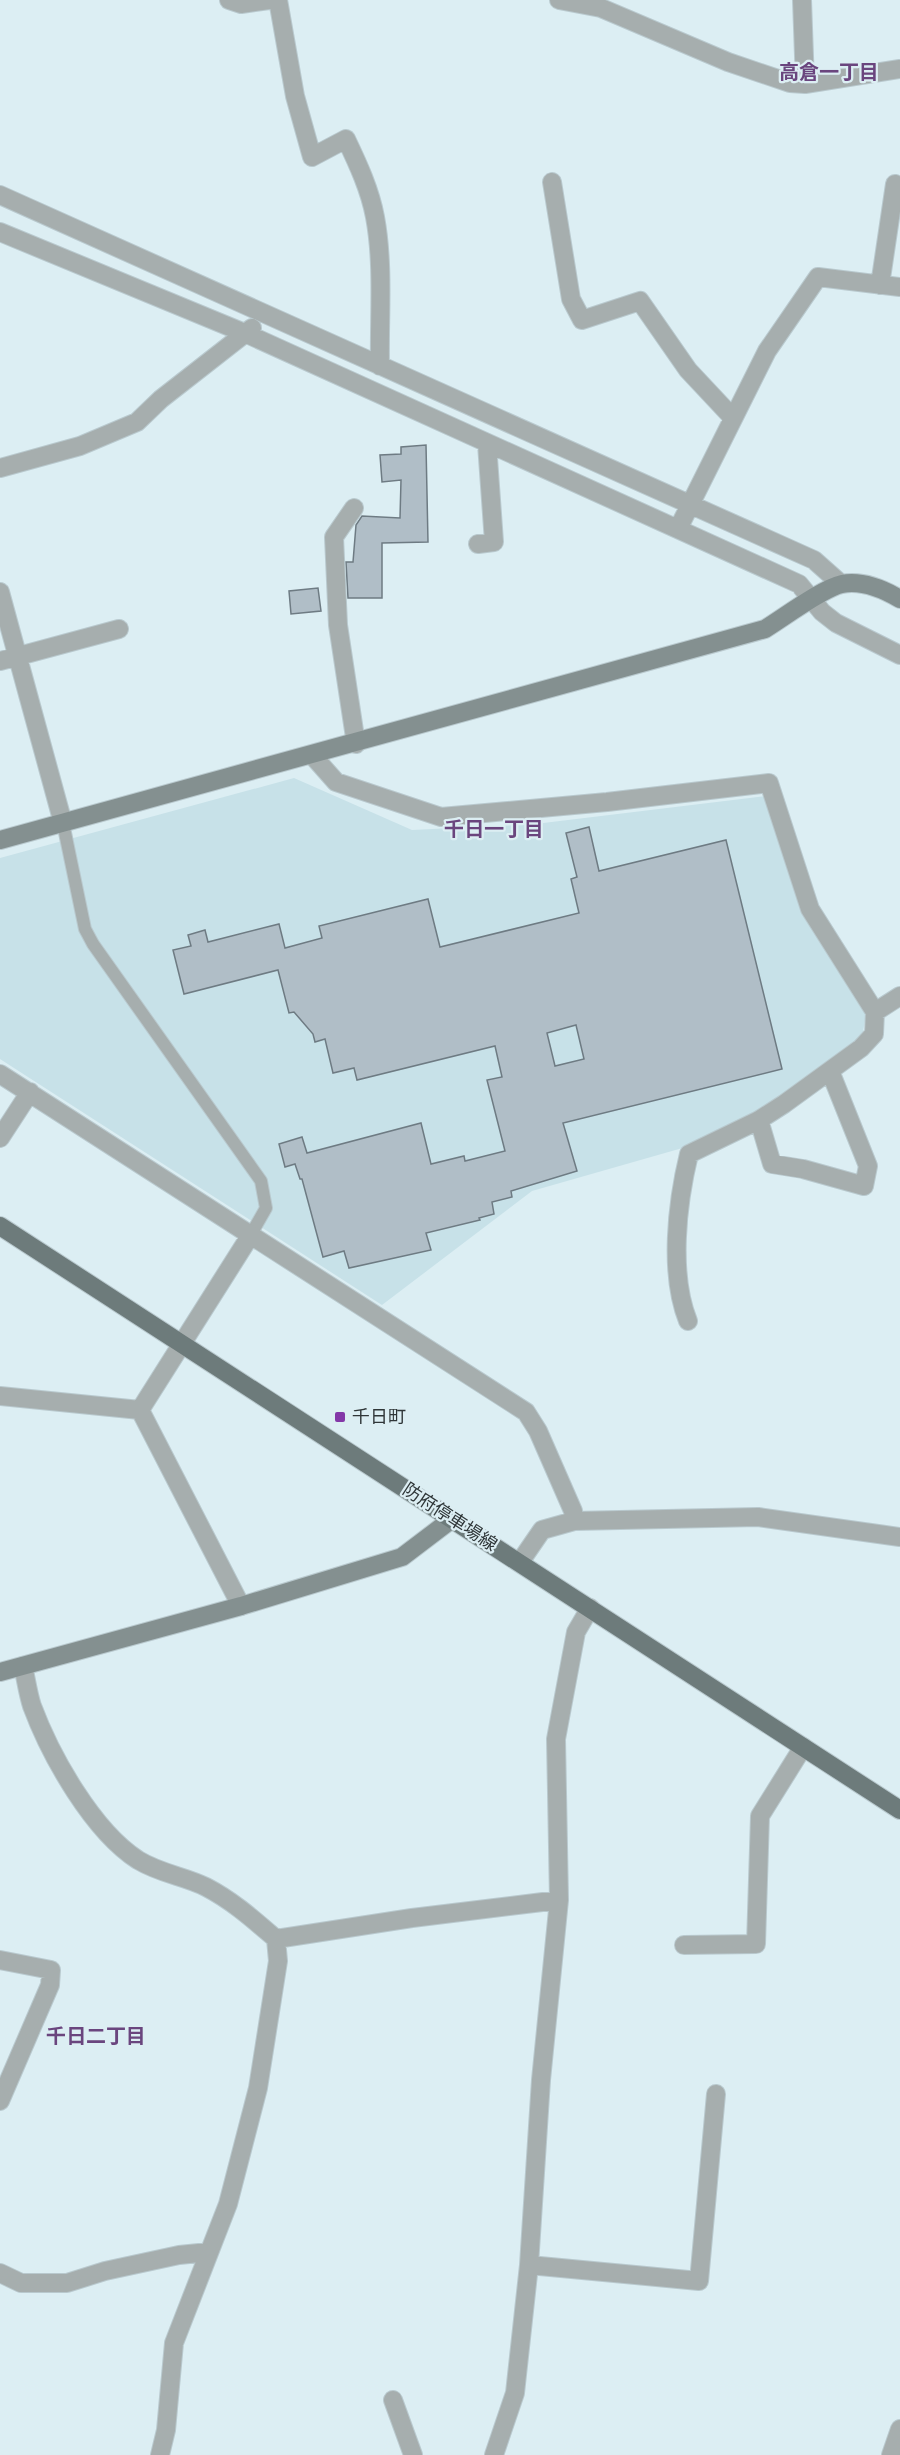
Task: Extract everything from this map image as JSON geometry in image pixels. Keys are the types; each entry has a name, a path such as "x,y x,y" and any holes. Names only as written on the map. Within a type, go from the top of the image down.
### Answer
{"main road":[{"name":"防府停車場線","path":"0,1226 900,1810"}],"street":[{"path":"229,0 241,4 269,0"},
{"path":"278,0 295,96 312,157 346,139 362,172 375,218 379,275 380,366"},
{"path":"559,0 601,8 728,62 790,83 805,84 900,69"},
{"path":"802,0 805,84"},
{"path":"552,182 571,299 582,320 640,300 688,370 733,418"},
{"path":"880,285 895,184"},
{"path":"0,195 814,560 841,584"},
{"path":"0,232 247,334 799,584 822,612 836,623 900,655"},
{"path":"678,529 688,504 767,351 818,277 900,287"},
{"path":"0,468 80,446 136,422 160,399 247,334 267,315"},
{"path":"478,544 494,542 488,444"},
{"path":"354,508 334,537 338,625 356,744"},
{"path":"0,840 313,756 765,630 841,584 861,584 881,589 900,599"},
{"path":"0,592 9,659 63,823"},
{"path":"9,659 119,629"},
{"path":"313,756 336,782 441,817 643,798 769,783 810,909 875,1012 874,1034 861,1048 759,1120 689,1154 681,1189 678,1257 680,1300 688,1321"},
{"path":"875,1012 900,996"},
{"path":"759,1120 772,1164 803,1169 864,1186 868,1166 830,1071"},
{"path":"0,1074 250,1236 382,1317 526,1412 538,1431 573,1511 574,1521"},
{"path":"0,1138 30,1092"},
{"path":"140,1410 250,1236"},
{"path":"0,1396 140,1410"},
{"path":"140,1410 241,1606"},
{"path":"520,1562 542,1530 574,1521 758,1517 900,1537"},
{"path":"0,1672 241,1606 402,1557 452,1519"},
{"path":"494,2455 515,2393 529,2265 541,2080 559,1900 556,1739 576,1632 590,1608"},
{"path":"23,1666 32,1705 49,1744 70,1780 116,1843 165,1874 204,1886 239,1907 276,1939 278,1961 258,2088 228,2204 174,2343 166,2430 160,2455"},
{"path":"684,1945 756,1944 760,1816 803,1747"},
{"path":"276,1939 559,1900"},
{"path":"0,1960 51,1970 50,1984 0,2101"},
{"path":"529,2265 699,2281 716,2094"},
{"path":"0,2273 21,2283 67,2283 158,2259 209,2252"},
{"path":"393,2400 413,2455"},
{"path":"891,2455 900,2429"}],"lane":[{"path":"63,823 85,930 261,1181 266,1208 250,1236"}],"shaded area":[{"path":"294,778 412,830 535,824 767,796 802,913 866,1015 862,1037 755,1114 693,1145 532,1191 382,1305 0,1059 0,858"}],"building":[{"path":"426,445 428,542 382,543 382,598 348,598 346,562 353,562 356,525 362,516 400,518 401,480 382,482 380,455 401,454 401,447"},
{"path":"318,588 321,611 291,614 289,591"},
{"path":"589,827 599,871 726,840 782,1069 563,1123 577,1171 511,1191 512,1197 492,1202 494,1214 479,1218 480,1220 426,1233 431,1250 349,1268 344,1251 323,1257 302,1179 300,1179 295,1164 285,1167 279,1144 302,1137 307,1153 421,1123 431,1164 464,1156 465,1161 505,1151 487,1080 502,1077 495,1046 357,1080 354,1068 333,1073 325,1039 315,1042 313,1034 294,1012 289,1013 278,970 184,994 173,950 191,946 188,935 205,930 208,942 279,924 285,948 322,938 319,926 428,899 440,947 579,913 571,879 577,877 566,833","holes":["576,1025 584,1059 555,1066 547,1033"]}],"place":[{"name":"千日町","path":"340,1417"}],"district":[{"name":"高倉一丁目","path":"829,72"},
{"name":"千日一丁目","path":"494,829"},
{"name":"千日二丁目","path":"96,2036"}]}
